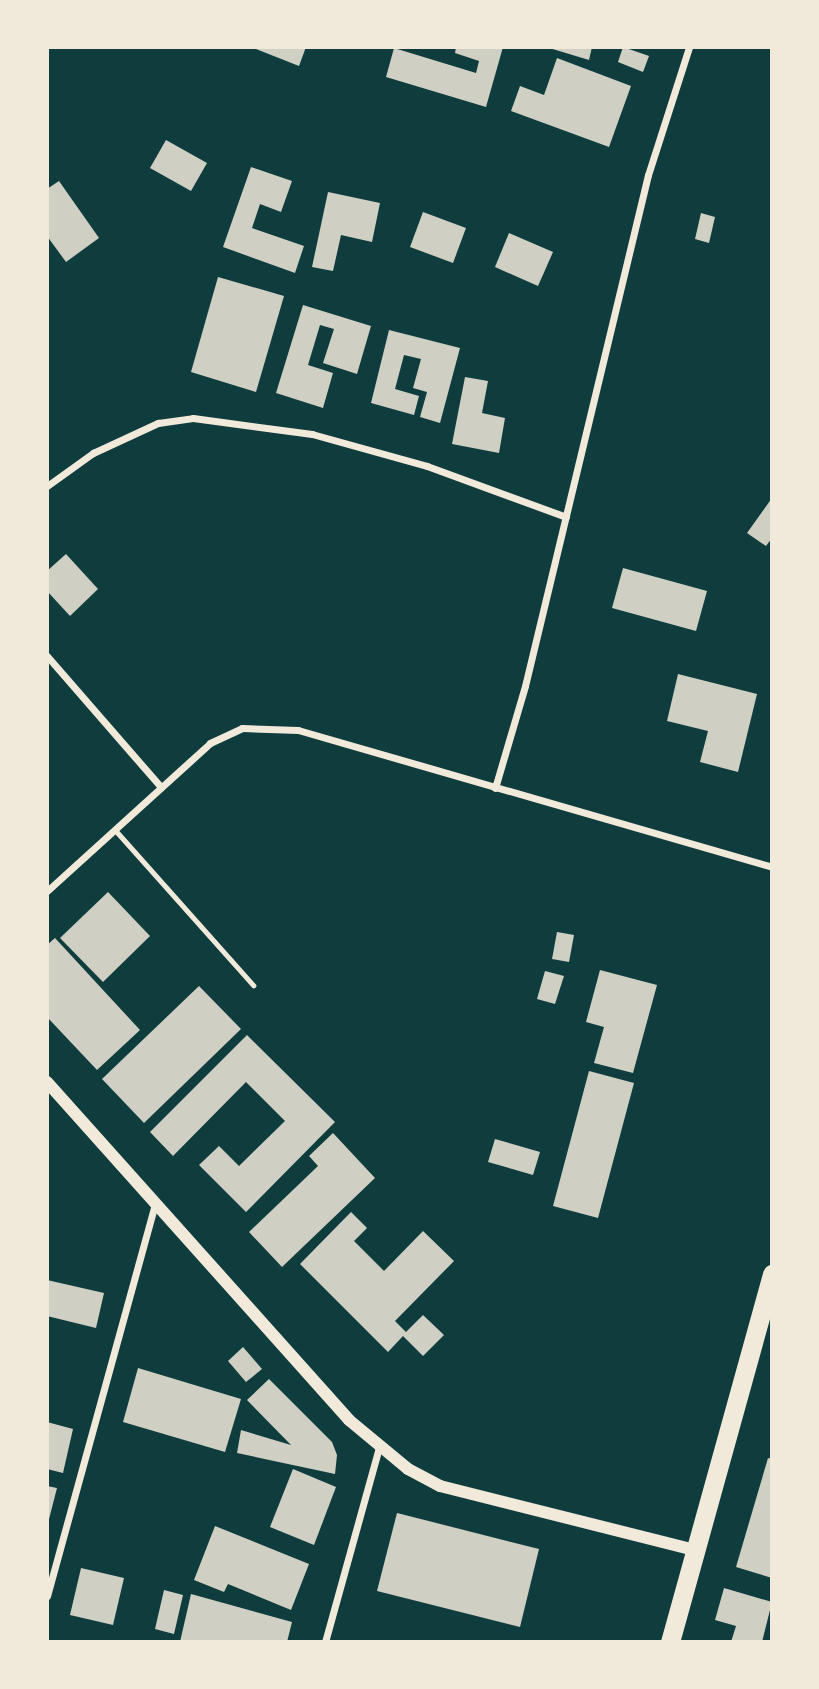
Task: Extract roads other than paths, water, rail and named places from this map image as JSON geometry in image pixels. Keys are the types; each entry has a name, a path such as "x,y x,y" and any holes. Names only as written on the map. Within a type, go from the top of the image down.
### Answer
{"highway":[{"path":"670,1642 772,1274"}],"street":[{"path":"495,788 566,517 648,175 690,47"},
{"path":"47,486 93,453 158,423 193,418 312,434 427,466 566,517"},
{"path":"47,656 161,787"},
{"path":"47,891 210,743 242,728 298,730 772,866"},
{"path":"47,1082 349,1420 381,1443 408,1469 440,1486 695,1550"},
{"path":"47,1596 155,1203"},
{"path":"325,1642 381,1443"}],"lane":[{"path":"115,830 253,985"}]}
